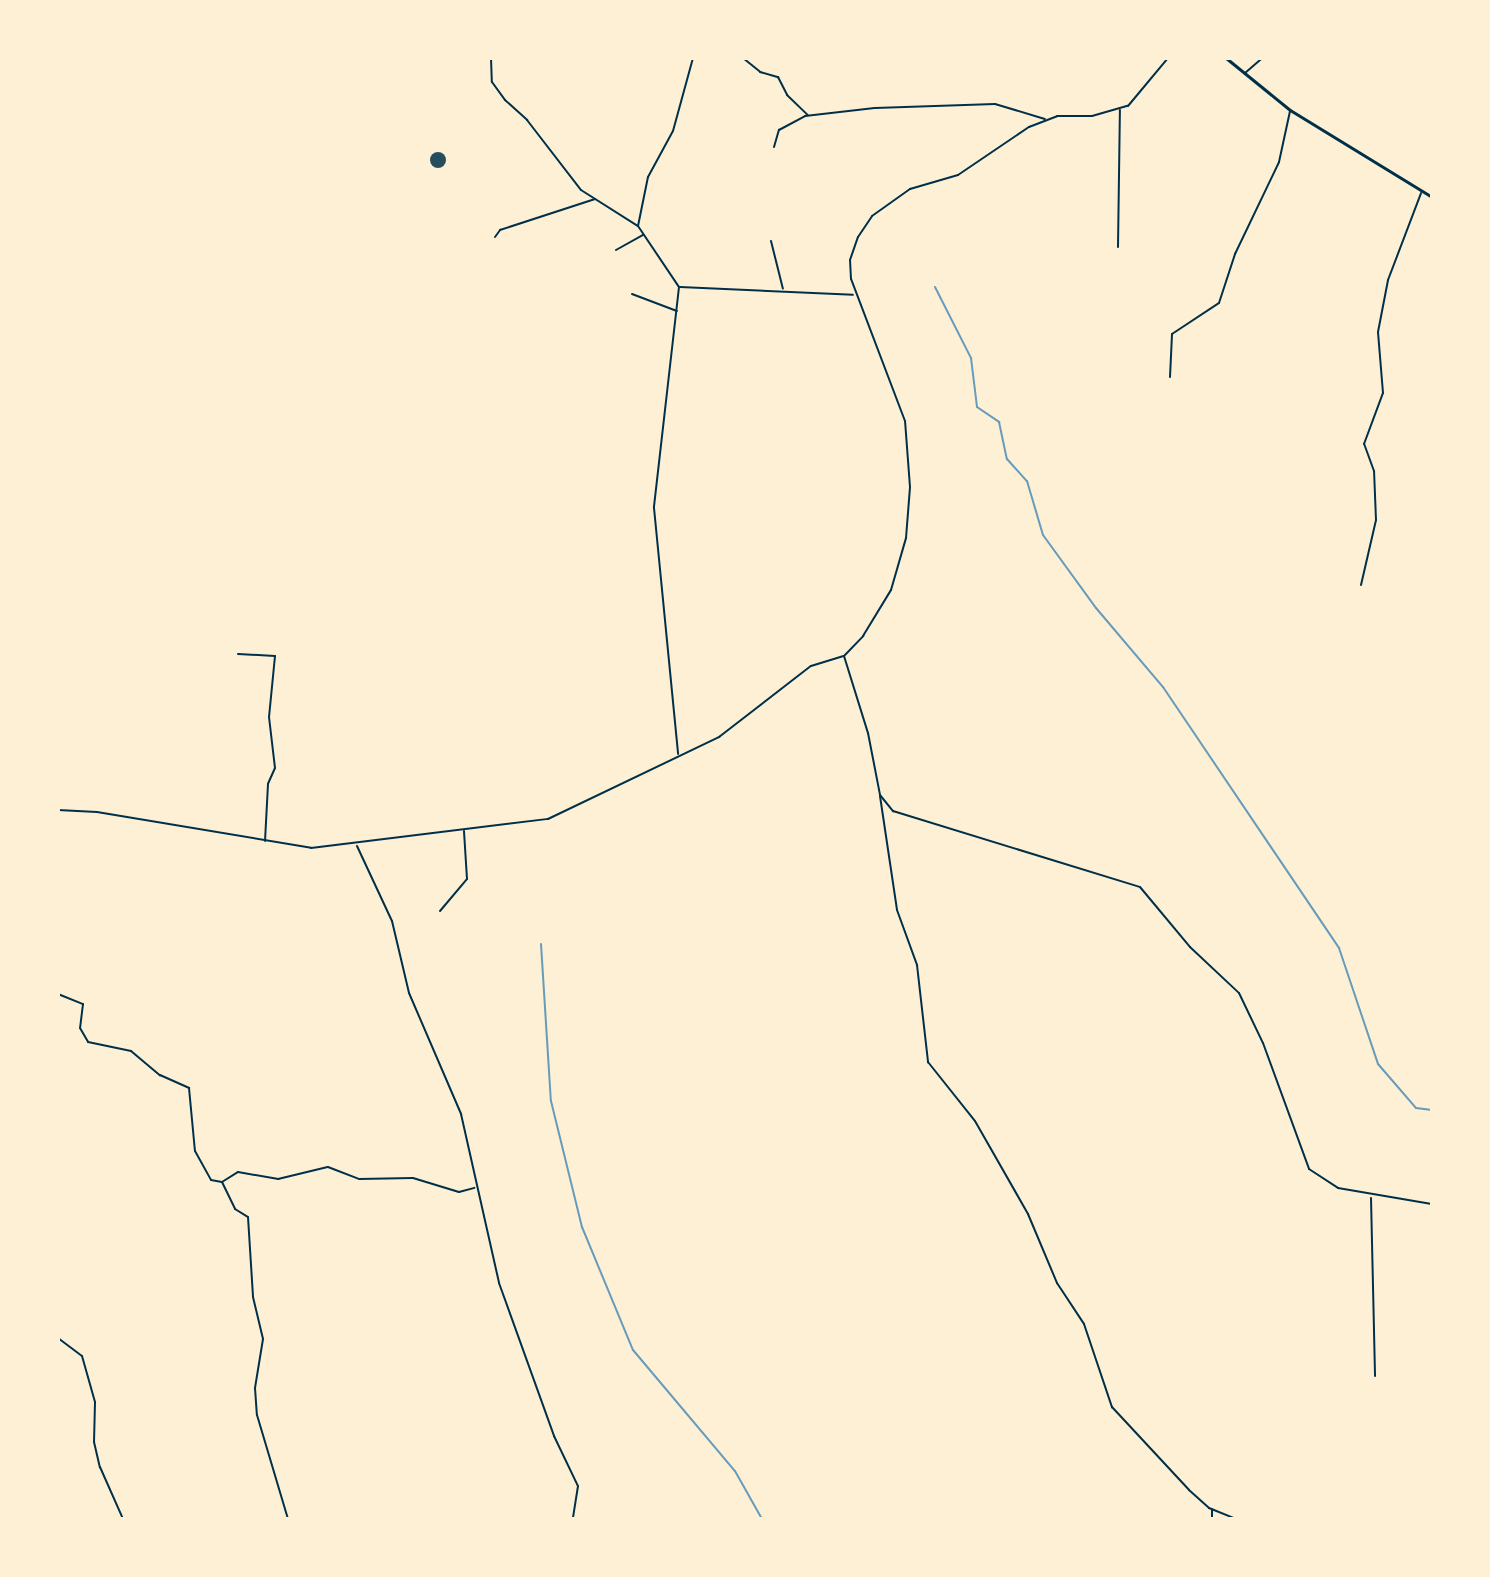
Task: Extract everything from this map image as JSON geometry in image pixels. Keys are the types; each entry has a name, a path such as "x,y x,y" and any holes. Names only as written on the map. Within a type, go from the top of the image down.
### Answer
{"main road":[{"path":"1226,58 1290,110 1432,197"}],"street":[{"path":"491,58 498,92 581,190 638,226 679,287 654,526 679,755"},
{"path":"638,226 648,177 673,131 693,58"},
{"path":"743,58 760,72 776,75 787,95 809,116"},
{"path":"58,810 97,812 311,848 357,845 548,819 719,737 811,666 844,656 863,636 891,590 906,538 910,487 905,421 855,295 850,260 872,216 910,189 958,175 1010,137 1046,119 1120,109 1143,93 1168,58"},
{"path":"1244,73 1262,58"},
{"path":"774,147 779,130 809,116 983,103 1003,104 1046,119"},
{"path":"1118,247 1120,109"},
{"path":"1170,377 1172,334 1219,303 1235,254 1279,162 1290,110"},
{"path":"1361,585 1376,520 1374,471 1364,442 1383,393 1378,332 1388,280 1422,191"},
{"path":"495,237 500,230 596,199"},
{"path":"616,250 644,234"},
{"path":"771,241 783,291"},
{"path":"679,287 855,295"},
{"path":"632,294 678,311"},
{"path":"238,654 275,656 269,717 275,768 268,784 265,842"},
{"path":"844,656 859,696 880,795 879,813 897,910 917,965 928,1062 975,1121 1028,1214 1057,1283 1084,1324 1112,1407 1136,1439 1212,1509 1236,1519"},
{"path":"880,795 902,817 958,828 1006,848 1114,876 1144,890 1190,947 1239,993 1263,1043 1309,1169 1330,1185 1371,1196 1432,1204"},
{"path":"440,911 467,879 464,830"},
{"path":"357,845 392,921 409,993 461,1114 476,1188 513,1325 578,1486 573,1519"},
{"path":"58,994 83,1004 80,1028 88,1042 131,1051 160,1075 189,1088 195,1151 211,1180 222,1182 238,1172 278,1179 328,1167 367,1180 413,1178 442,1190 476,1188"},
{"path":"222,1182 235,1209 248,1217 253,1297 263,1339 255,1388 257,1415 288,1519"},
{"path":"1371,1196 1375,1376"},
{"path":"58,1338 82,1356 95,1402 97,1454 123,1519"},
{"path":"1212,1509 1212,1519"}],"building":[{"path":"438,152 446,160 438,168 430,160"}],"waterway":[{"path":"935,287 971,358 977,407 999,422 1007,459 1027,481 1043,535 1096,608 1163,687 1339,948 1378,1064 1416,1108 1432,1110"},
{"path":"541,944 551,1101 582,1227 633,1350 735,1471 762,1519"}]}
